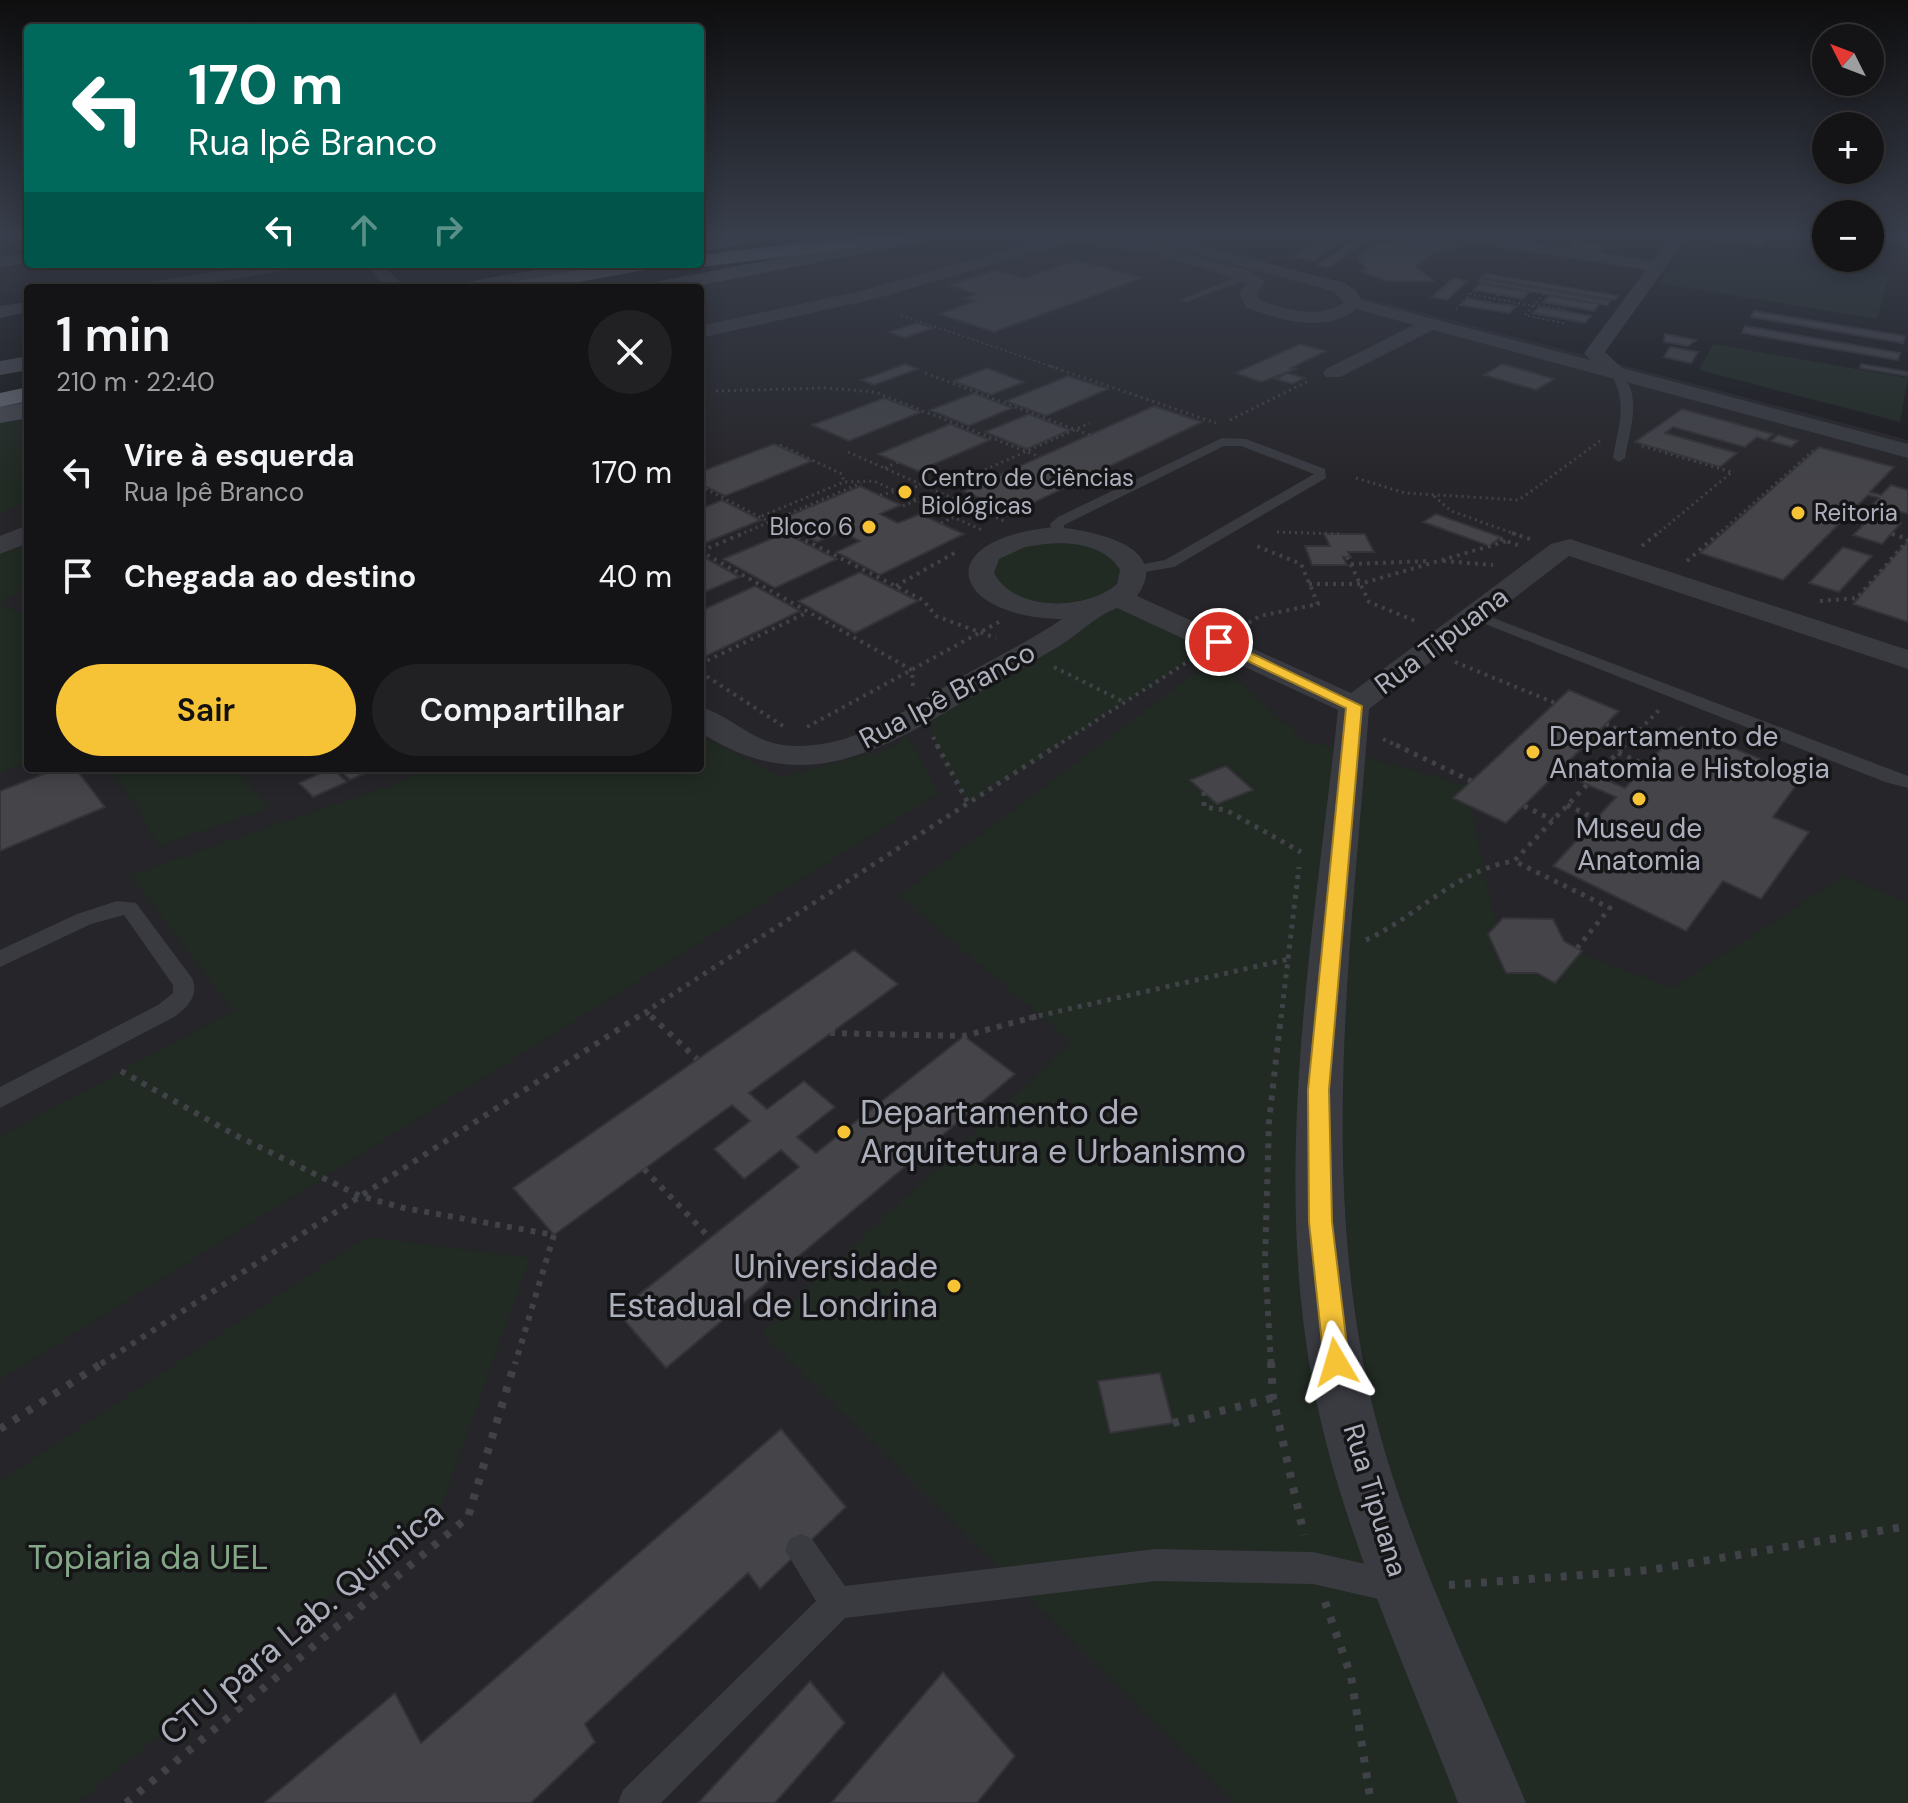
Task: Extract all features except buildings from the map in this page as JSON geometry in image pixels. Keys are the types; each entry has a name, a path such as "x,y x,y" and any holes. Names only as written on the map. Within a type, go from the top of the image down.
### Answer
{"highway":[{"path":"0,377 24,373"},
{"path":"0,393 24,389"},
{"path":"0,400 24,395"}],"street":[{"path":"704,331 758,320"},
{"path":"1419,320 1908,451"},
{"path":"1615,373 1594,353 1618,320"},
{"path":"1324,375 1430,324"},
{"path":"0,368 24,364"},
{"path":"0,415 24,411"},
{"path":"0,520 24,511"},
{"path":"0,546 24,535"},
{"path":"1059,535 1106,545 1119,552 1133,570 1130,588 1108,602 1073,610 1028,606 1001,597 987,586 981,573 983,561 994,550 1010,542 1059,535"},
{"name":"Rua Tipuana","path":"1492,1803 1371,1502 1336,1362 1320,1222 1319,1090 1370,718 1454,643 1475,615 1536,556 1570,547 1908,660"},
{"path":"1536,556 1908,682"},
{"path":"1108,602 1370,718"},
{"name":"Rua Ipê Branco","path":"704,720 751,749 797,757 825,754 890,730 1027,653 1108,602"}],"lane":[{"path":"1615,373 1627,388 1628,422 1621,439 1619,458"},
{"path":"1059,535 1057,524 1063,520 1222,442 1242,442 1321,472 1320,478 1169,564 1133,570"},
{"path":"1475,615 1908,782"},
{"path":"0,959 102,911 115,907 129,908 184,984 185,990 180,1000 166,1011 0,1098"},
{"path":"801,1550 837,1603"},
{"path":"636,1803 837,1603 1156,1565 1313,1568 1404,1588"}],"path":[{"path":"916,320 1220,425 1324,375"},
{"path":"1549,320 1567,324"},
{"path":"925,373 1090,435"},
{"path":"716,391 826,388 875,392 1040,457"},
{"path":"880,495 980,472 1090,423"},
{"path":"1356,478 1396,492 1519,500 1607,435 1732,472 1622,562"},
{"path":"1669,578 1818,446 1811,441"},
{"path":"780,445 842,474 844,482"},
{"path":"848,452 1012,525"},
{"path":"884,468 898,462"},
{"path":"704,549 866,481"},
{"path":"761,517 844,482 874,481 992,535"},
{"path":"704,488 923,600 936,616 983,631 1027,653"},
{"path":"1434,496 1451,511 1526,537 1536,556"},
{"path":"903,506 917,500"},
{"path":"974,508 987,501"},
{"path":"941,523 954,517"},
{"path":"1844,520 1863,525"},
{"path":"1277,532 1339,534"},
{"path":"1809,601 1857,598 1908,539 1892,534"},
{"path":"1500,539 1536,556"},
{"path":"1309,584 1360,584 1507,541"},
{"path":"1240,628 1260,616 1318,604 1301,564 1254,545"},
{"path":"704,553 912,670"},
{"path":"1351,564 1439,561 1507,567 1536,556"},
{"path":"1347,557 1369,602 1454,643 1450,660 1555,703"},
{"path":"896,586 942,559"},
{"path":"802,729 1028,606"},
{"path":"704,662 809,612"},
{"path":"0,1429 1199,655 1187,650"},
{"path":"1058,656 1045,663 1124,702"},
{"path":"912,670 914,695"},
{"path":"704,675 791,730"},
{"path":"1514,861 1661,708"},
{"path":"1370,718 1383,739 1471,781"},
{"path":"1606,724 1634,736"},
{"path":"927,725 968,803"},
{"path":"1618,753 1646,765"},
{"path":"1204,792 1204,807 1226,810 1301,852"},
{"path":"1567,805 1596,819"},
{"path":"1524,806 1553,820"},
{"path":"1303,837 1269,1121 1265,1261 1273,1398 1304,1535"},
{"path":"1360,942 1370,940 1475,871 1495,861 1514,861 1610,908 1577,948"},
{"path":"830,1033 964,1036 978,1030 1301,956"},
{"path":"646,1012 697,1059"},
{"path":"121,1071 235,1135 360,1196"},
{"path":"644,1169 710,1238"},
{"name":"CTU para Lab. Química","path":"126,1803 468,1517 554,1235 404,1208 360,1196"},
{"path":"1173,1423 1273,1398"},
{"path":"1404,1588 1650,1570 1908,1526"},
{"path":"1324,1598 1351,1676 1371,1803"}],"shaded area":[{"name":"Universidade Estadual de Londrina","path":"704,320 1452,320 1908,440 1908,1803 0,1803 0,395 24,391 24,772 704,772"}],"green space":[{"path":"1713,344 1908,378 1900,422 1699,370"},
{"path":"24,413 24,504 0,514 0,418"},
{"path":"1029,543 1094,547 1115,561 1121,572 1115,585 1088,600 1053,603 1020,597 1006,589 992,571 1001,555"},
{"path":"24,544 24,589 0,602 0,555"},
{"path":"1123,601 1216,643 968,803 921,714"},
{"path":"0,604 24,615 24,764 0,773"},
{"path":"1214,658 1303,740 1467,785 1495,921 1672,988 1843,876 1908,902 1908,1803 1235,1803 761,1332 1071,1042 899,896"},
{"path":"907,735 939,793 0,1380 0,1136 233,1011 130,875 391,785 416,772 704,772 704,738 782,777 891,748"},
{"path":"110,772 240,772 270,808 159,846"},
{"name":"Topiaria da UEL","path":"366,1237 530,1258 442,1505 77,1803 0,1803 0,1481"}],"place":[{"name":"Centro de Ciências Biológicas","path":"905,492"},
{"name":"Reitoria","path":"1798,513"},
{"name":"Bloco 6","path":"869,527"},
{"name":"Departamento de Anatomia e Histologia","path":"1533,752"},
{"name":"Museu de Anatomia","path":"1639,799"},
{"name":"Departamento de Arquitetura e Urbanismo","path":"844,1132"},
{"name":"Universidade Estadual de Londrina","path":"954,1286"}],"route":[{"path":"1219,642 1354,706 1319,1090 1320,1222 1336,1362"}]}
